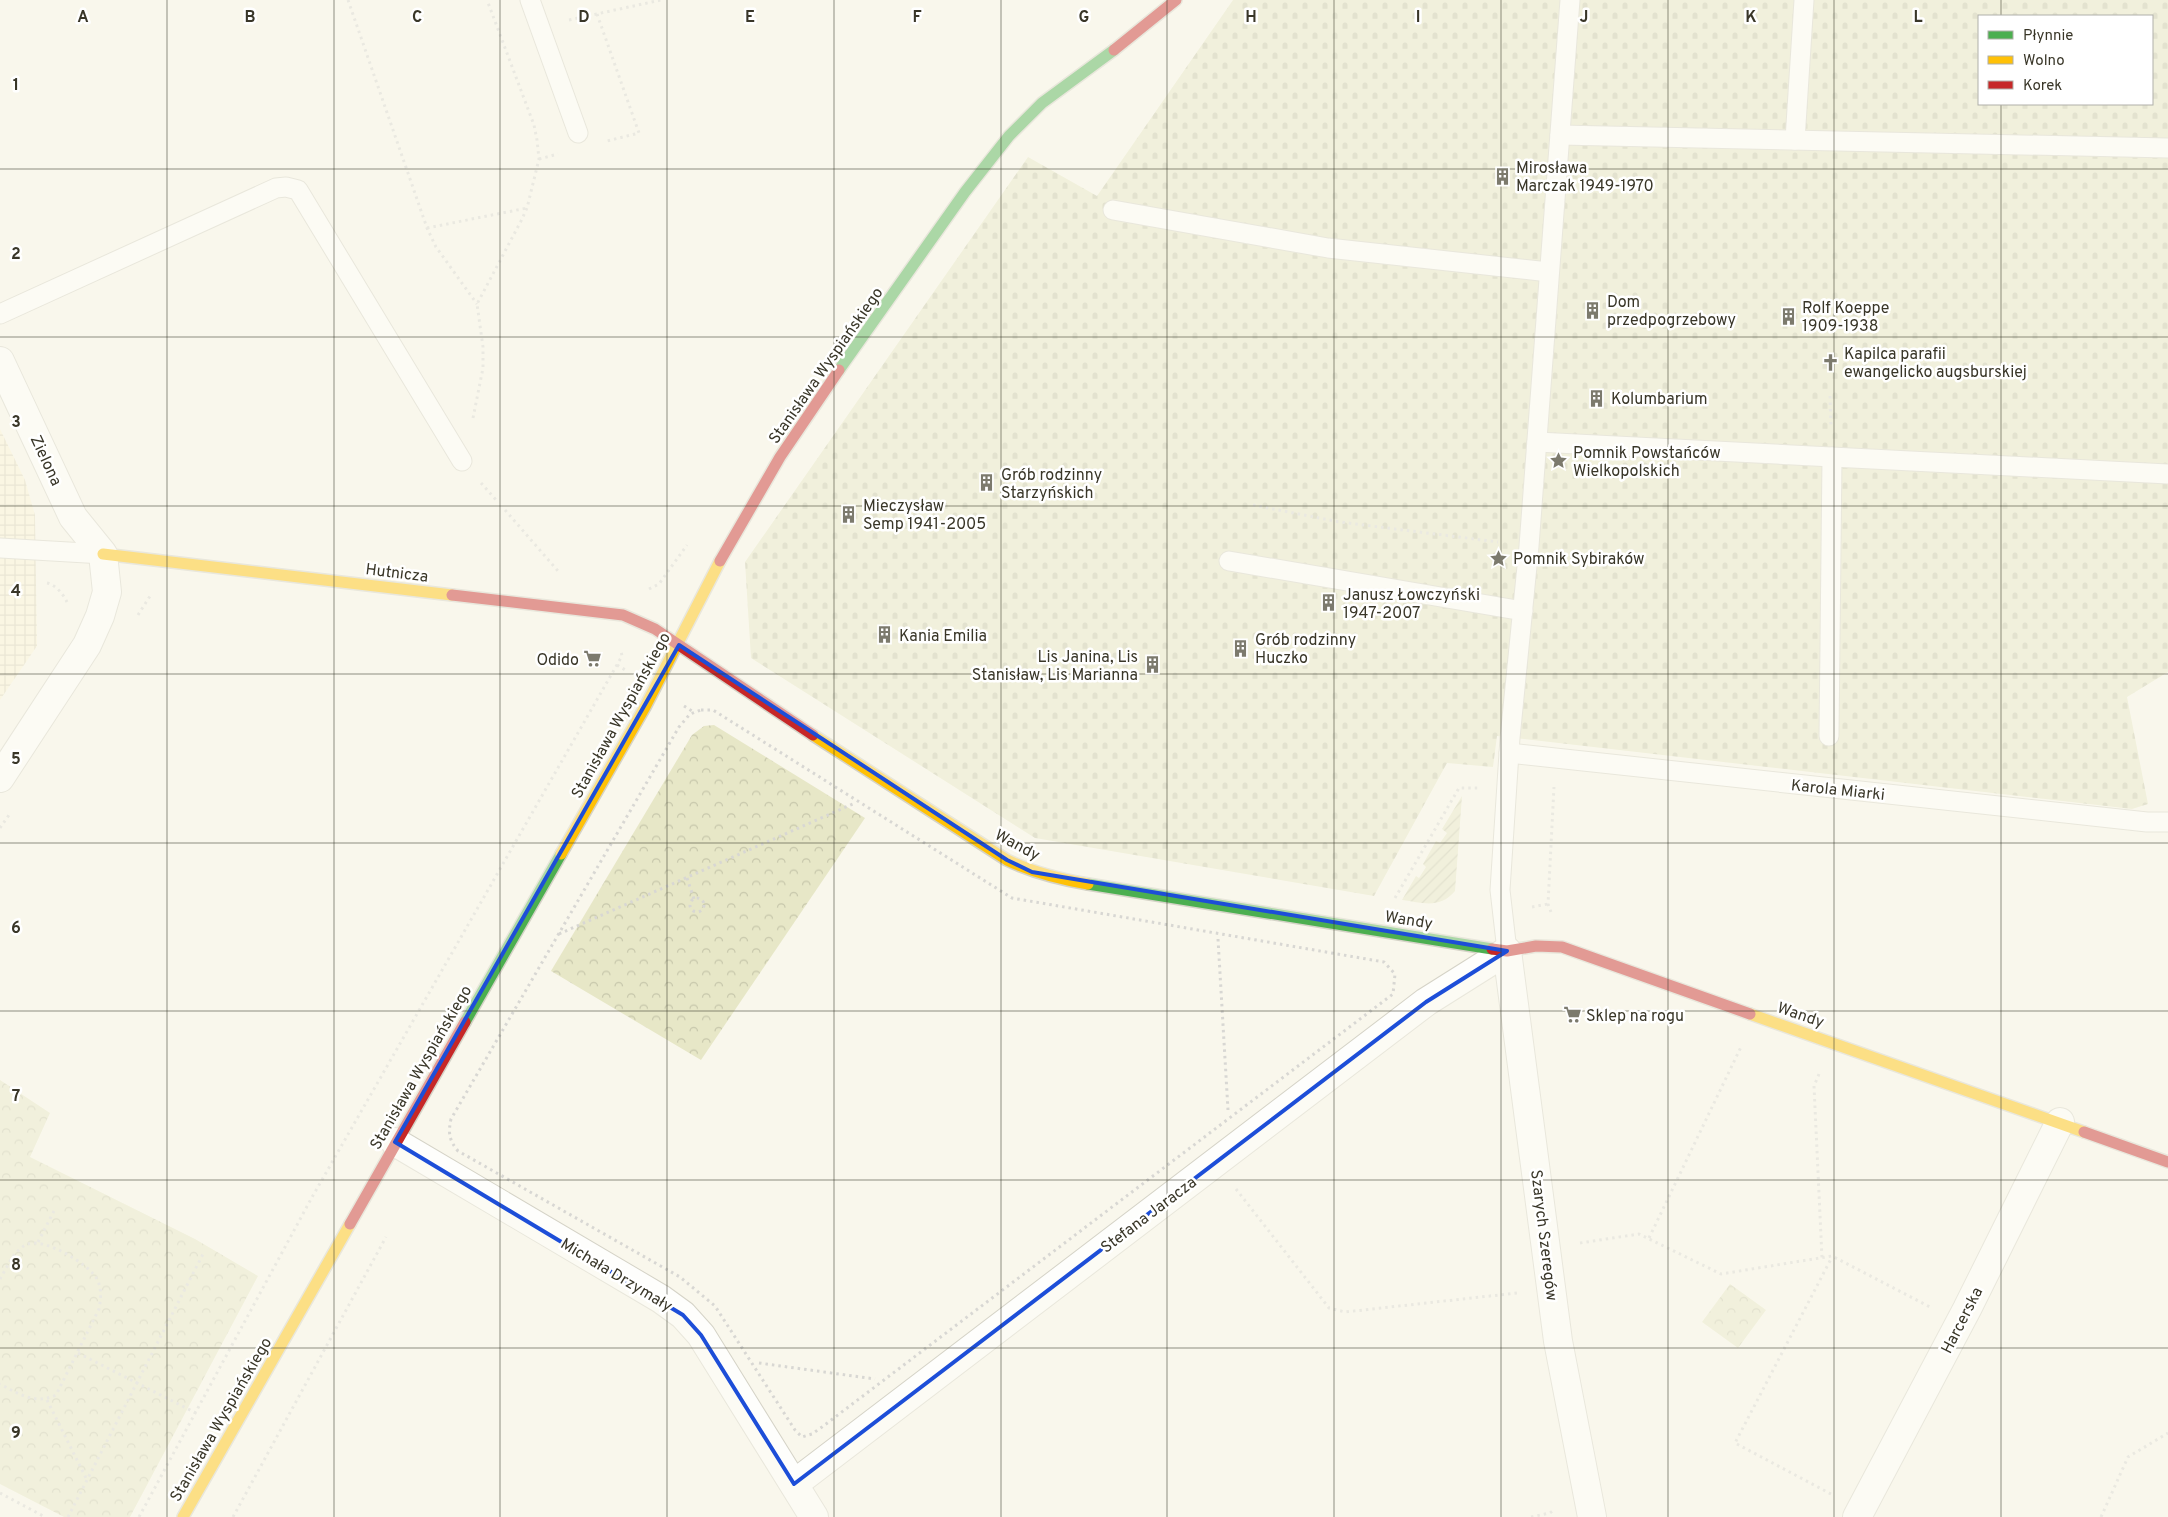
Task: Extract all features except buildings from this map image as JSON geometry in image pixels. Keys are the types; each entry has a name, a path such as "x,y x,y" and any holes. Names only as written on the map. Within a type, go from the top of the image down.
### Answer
{"street":[{"name":"Stanisława Wyspiańskiego","path":"183,1517 395,1142 640,716 679,645 716,570 763,485 804,421 997,150 1041,103 1131,40 1176,0"},
{"name":"Zielona","path":"0,361 73,517 103,554"},
{"name":"Hutnicza","path":"103,554 623,614 655,628 679,645"},
{"path":"0,778 87,645 100,616 107,592 103,554"},
{"name":"Wandy","path":"679,645 730,681 1007,860 1032,872 1056,879 1507,951 1536,946 1562,947 2060,1122 2168,1162"},
{"name":"Stefana Jaracza","path":"794,1484 1426,1002 1507,951"},
{"name":"Szarych Szeregów","path":"1507,951 1558,1341 1592,1517"},
{"name":"Harcerska","path":"1848,1508 1967,1308 2060,1122"},
{"name":"Michała Drzymały","path":"395,1142 661,1299 683,1315 700,1335 814,1517"}],"lane":[{"path":"530,0 578,132"},
{"path":"1507,951 1500,890 1509,753 1529,546 1570,0"},
{"path":"1796,140 1804,0"},
{"path":"1560,135 2168,148"},
{"path":"0,314 276,188 286,187 298,190 462,460"},
{"path":"1113,210 1328,248 1549,272"},
{"path":"1537,442 2168,474"},
{"path":"1829,736 1832,457"},
{"path":"0,548 103,554"},
{"path":"1229,561 1523,611"},
{"name":"Karola Miarki","path":"1509,753 2128,820 2168,822"}],"path":[{"path":"348,0 427,228 436,247 477,304 483,347 482,368 479,392 462,460 497,501"},
{"path":"477,304 527,208 539,159 534,125 487,0"},
{"path":"540,26 661,0"},
{"path":"597,14 639,133 602,143"},
{"path":"539,159 566,152"},
{"path":"427,228 527,208"},
{"path":"1253,505 1340,522 1529,546"},
{"path":"504,510 559,572"},
{"path":"646,589 660,584 687,545"},
{"path":"137,616 153,592"},
{"path":"139,1517 311,1199 622,656 621,650 617,645"},
{"path":"680,703 695,713"},
{"path":"713,710 858,802 1012,898 1384,962 1395,974 1393,994 885,1380 812,1434 802,1437 715,1306 680,1277 458,1151 452,1144 448,1132 451,1119 679,727 690,714 713,710"},
{"path":"1555,759 1548,904 1551,912 1557,915"},
{"path":"1391,905 1459,788 1507,789"},
{"path":"558,935 858,802"},
{"path":"0,828 16,804"},
{"path":"687,878 694,899"},
{"path":"694,899 702,901 704,905 700,912 694,912 690,909 689,904 694,899"},
{"path":"1502,911 1548,904"},
{"path":"1218,934 1229,1119"},
{"path":"1649,1238 1744,1041"},
{"path":"1820,1071 1814,1086 1822,1258"},
{"path":"1234,1186 1329,1308 1344,1312 1524,1292"},
{"path":"38,1242 54,1211"},
{"path":"1574,1244 1638,1234 1721,1274 1832,1256 1935,1310"},
{"path":"233,1517 386,1236"},
{"path":"0,1280 17,1251 28,1244 38,1242 47,1244 89,1268 97,1280 102,1294 99,1309 56,1395 47,1400 28,1398 0,1384"},
{"path":"68,1517 203,1254"},
{"path":"1832,1256 1735,1443 1848,1508"},
{"path":"78,1353 196,1413"},
{"path":"751,1362 885,1380"},
{"path":"47,1400 86,1479"},
{"path":"2101,1517 2128,1457 2168,1433"},
{"path":"0,1493 45,1517"},
{"path":"1531,1517 1550,1513 1555,1510 1556,1505"}],"highlighted area":[{"path":"679,645 1007,860 1032,872 1507,951 1426,1002 794,1484 701,1335 683,1315 395,1142"}],"shaded area":[{"path":"0,429 25,480 35,515 37,646 0,700"}],"green space":[{"path":"1233,0 2168,0 2168,672 2127,697 2148,804 2132,809 1497,736 1493,767 1447,763 1374,896 1035,838 751,658 745,562 1028,157 1097,196"},
{"path":"714,725 865,818 701,1060 551,971 692,735 704,726"},
{"path":"1462,796 1455,891 1449,897 1437,903 1402,900 1416,876 1419,878 1426,867 1423,864 1436,841 1440,843 1447,833 1442,829"},
{"path":"0,1080 50,1113 30,1157 195,1239 258,1276 130,1517 64,1517 0,1484"},
{"path":"1730,1284 1766,1310 1738,1348 1702,1322"}],"traffic: fast":[{"path":"839,370 965,192 1009,136 1042,103 1114,50"},
{"path":"465,1022 561,854"},
{"path":"1088,884 1492,949"}],"traffic: slow":[{"path":"103,554 452,595"},
{"path":"561,854 645,707 720,561"},
{"path":"813,735 1007,860 1047,875 1088,884"},
{"path":"1750,1014 2084,1132"},
{"path":"183,1517 350,1224"}],"traffic: jam":[{"path":"1114,50 1176,0"},
{"path":"720,561 780,457 839,370"},
{"path":"452,595 623,615 655,629 813,735"},
{"path":"1492,949 1507,951 1536,946 1562,947 1750,1014"},
{"path":"350,1224 465,1022"},
{"path":"2084,1132 2168,1162"}],"place":[{"name":"Mirosława Marczak 1949-1970","path":"1502,176"},
{"name":"Dom przedpogrzebowy","path":"1593,310"},
{"name":"Rolf Koeppe 1909-1938","path":"1788,316"},
{"name":"Kapilca parafii ewangelicko augsburskiej","path":"1830,362"},
{"name":"Kolumbarium","path":"1597,398"},
{"name":"Pomnik Powstańców Wielkopolskich","path":"1559,461"},
{"name":"Grób rodzinny Starzyńskich","path":"987,483"},
{"name":"Mieczysław Semp 1941-2005","path":"849,514"},
{"name":"Pomnik Sybiraków","path":"1499,558"},
{"name":"Janusz Łowczyński 1947-2007","path":"1329,603"},
{"name":"Kania Emilia","path":"885,635"},
{"name":"Grób rodzinny Huczko","path":"1241,648"},
{"name":"Odido","path":"593,659"},
{"name":"Lis Janina, Lis Stanisław, Lis Marianna","path":"1152,665"},
{"name":"Sklep na rogu","path":"1572,1015"}]}
